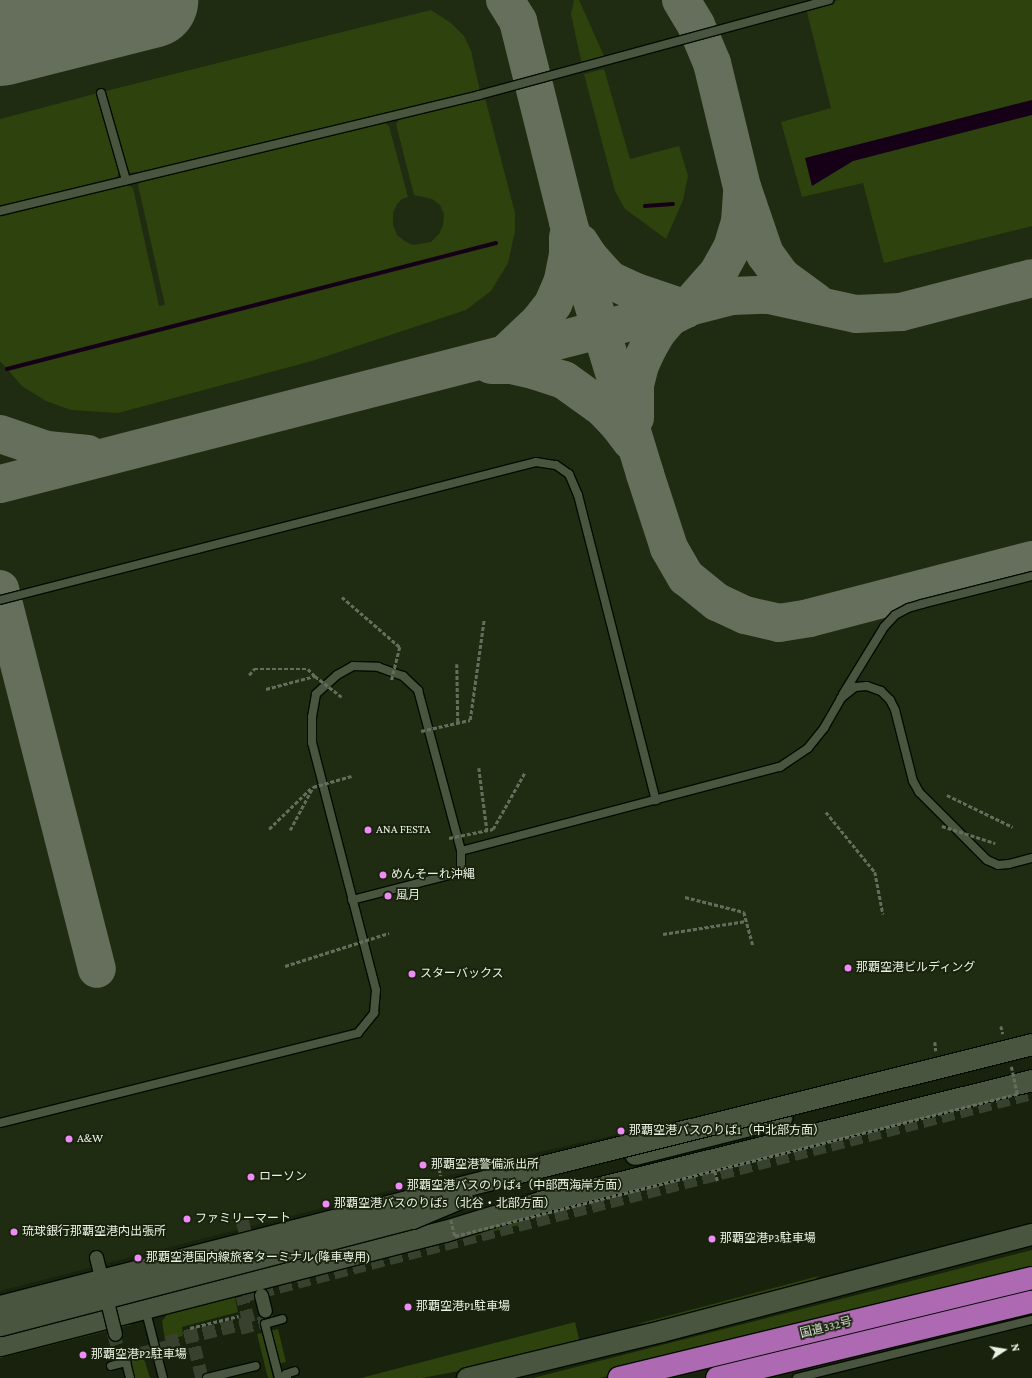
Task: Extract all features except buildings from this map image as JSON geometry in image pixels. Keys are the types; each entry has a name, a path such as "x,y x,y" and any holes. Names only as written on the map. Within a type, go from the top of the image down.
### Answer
{"highway":[{"name":"国道332号","path":"620,1378 1032,1278"},
{"name":"国道332号","path":"717,1378 1032,1302"}],"street":[{"path":"0,1306 515,1173 1032,1044"},
{"path":"0,1302 481,1175 545,1160 610,1159 710,1136 1032,1052"},
{"path":"0,1345 445,1231 540,1202 1032,1080"},
{"path":"0,1325 412,1218 515,1173"},
{"path":"467,1378 499,1372 1032,1234"},
{"path":"96,1257 116,1334"},
{"path":"261,1295 265,1311"}],"lane":[{"path":"0,211 479,95 829,0"},
{"path":"101,93 126,180"},
{"path":"0,600 536,462 556,465 570,474 578,495 656,800"},
{"path":"461,851 780,767 808,748 824,728 884,627 895,615 915,606 1032,576"},
{"path":"0,1124 358,1033 374,1013 376,990 352,900 312,743 312,717 316,694 337,674 353,666 378,667 403,676 418,690 429,725 461,851 461,872 352,900"},
{"path":"841,698 855,687 867,686 881,691 890,700 895,710 913,781 918,792 987,860 998,865 1009,864 1032,858"},
{"path":"145,1307 163,1378"},
{"path":"279,1378 265,1324 282,1320"},
{"path":"797,1378 1032,1320"},
{"path":"111,1366 126,1362 130,1378"},
{"path":"207,1378 256,1366"},
{"path":"287,1378 286,1374 295,1371"}],"path":[{"path":"342,597 400,647 392,680"},
{"path":"421,731 470,720 484,619"},
{"path":"457,664 458,722"},
{"path":"249,676 254,669 308,669 342,696"},
{"path":"266,689 315,676"},
{"path":"479,768 487,830"},
{"path":"449,838 493,829 525,772"},
{"path":"269,829 313,787 351,776"},
{"path":"290,830 313,787"},
{"path":"947,795 1013,827"},
{"path":"826,812 876,872 884,914"},
{"path":"942,826 995,843"},
{"path":"685,897 744,912 752,945"},
{"path":"663,934 746,921"},
{"path":"285,966 389,933"},
{"path":"1001,1026 1005,1041"},
{"path":"450,1214 455,1236 1017,1094 1010,1064"},
{"path":"438,1163 442,1177"},
{"path":"715,1171 718,1182"},
{"path":"190,1328 239,1316"}],"shaded area":[{"path":"0,0 1032,0 1032,1036 862,1079 540,1152 0,1291"},
{"path":"1032,100 1032,115 853,161 812,186 805,158"}],"green space":[{"path":"574,0 579,0 605,58 582,65 571,14"},
{"path":"839,0 1032,0 1032,226 884,263 863,183 802,197 781,122 831,108 806,8"},
{"path":"431,10 451,23 464,36 471,51 480,91 144,171 130,173 106,91"},
{"path":"604,69 630,159 679,146 688,176 683,200 666,239 625,209 615,191 584,74"},
{"path":"98,93 119,172 116,178 0,207 0,119"},
{"path":"485,98 515,213 515,231 508,263 491,291 466,310 312,361 118,413 71,410 46,401 22,386 0,361 0,217 126,184 133,188 159,306 165,305 138,185 140,182 383,122 389,126 408,197 402,199 397,204 393,213 393,225 397,235 413,245 431,242 439,234 443,225 444,214 440,205 432,199 414,195 396,124 400,119"},
{"path":"521,1218 523,1224 235,1297 238,1312 182,1327 183,1336 165,1340 162,1321 169,1312"},
{"path":"1032,1250 1032,1271 600,1378 533,1378"},
{"path":"819,1276 812,1282 662,1322 637,1324"},
{"path":"129,1322 131,1325 0,1358 0,1352"},
{"path":"575,1322 580,1343 491,1365 422,1378 361,1378"},
{"path":"278,1329 286,1362 279,1364 270,1331"},
{"path":"262,1333 273,1378 268,1378 257,1334"},
{"path":"144,1358 150,1378 134,1378 130,1362"}],"waterway":[{"path":"645,206 673,204"},
{"path":"7,369 496,243"}],"taxiway":[{"path":"505,0 518,21 568,222 645,474 669,548 686,577 717,602 745,615 779,623 809,618 1032,560"},
{"path":"681,0 696,25 712,63 742,187 765,254 782,277 816,302"},
{"path":"635,418 635,385 640,365 649,346 657,332 670,317 686,309 718,273 732,248 740,222 742,194"},
{"path":"504,355 539,322 553,304 563,280 568,255 568,237"},
{"path":"580,243 589,257 610,280 636,292 686,309"},
{"path":"0,484 731,296 769,295 856,314 901,312 1032,278"},
{"path":"491,365 511,365 564,380 604,409 631,441"},
{"path":"0,434 47,450 88,454"},
{"path":"0,589 97,969"}],"runway":[{"path":"0,38 150,0"}],"tunnel":[{"path":"166,1342 249,1322 242,1296 1032,1093"},
{"path":"242,1220 250,1249"},
{"path":"240,1328 267,1321 265,1311"},
{"path":"190,1328 202,1378"},
{"path":"113,1332 121,1358 169,1346"}],"place":[{"name":"ANA FESTA","path":"368,830"},
{"name":"めんそーれ沖縄","path":"383,875"},
{"name":"風月","path":"388,896"},
{"name":"那覇空港ビルディング","path":"848,968"},
{"name":"スターバックス","path":"412,974"},
{"name":"那覇空港バスのりば1（中北部方面）","path":"621,1131"},
{"name":"A&W","path":"69,1139"},
{"name":"那覇空港警備派出所","path":"423,1165"},
{"name":"ローソン","path":"251,1177"},
{"name":"那覇空港バスのりば4（中部西海岸方面）","path":"399,1186"},
{"name":"那覇空港バスのりば5（北谷・北部方面）","path":"326,1204"},
{"name":"ファミリーマート","path":"187,1219"},
{"name":"琉球銀行那覇空港内出張所","path":"14,1232"},
{"name":"那覇空港P3駐車場","path":"712,1239"},
{"name":"那覇空港国内線旅客ターミナル(降車専用)","path":"138,1258"},
{"name":"那覇空港P1駐車場","path":"408,1307"},
{"name":"那覇空港P2駐車場","path":"83,1355"}]}
